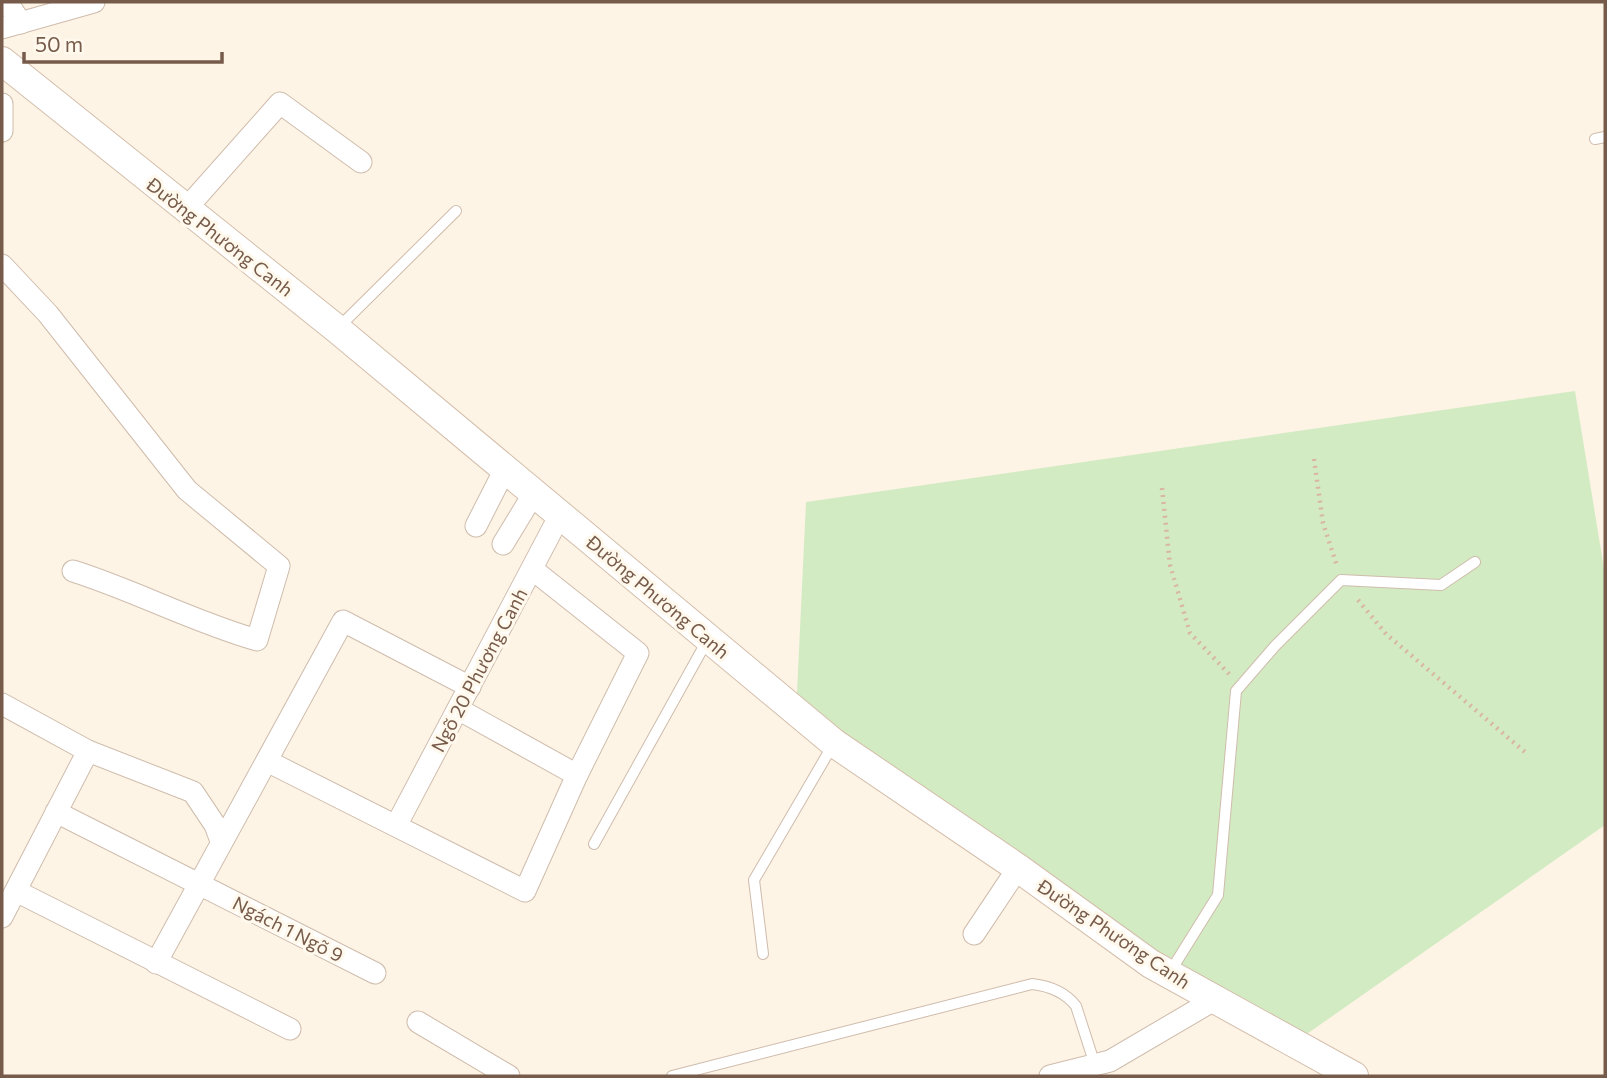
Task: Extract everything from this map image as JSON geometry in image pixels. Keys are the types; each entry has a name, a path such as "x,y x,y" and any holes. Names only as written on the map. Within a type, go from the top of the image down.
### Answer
{"street":[{"path":"7,2 25,17 94,2"},
{"name":"Đường Phương Canh","path":"2,61 337,329 504,471 534,493 834,743 1169,975 1354,1076"},
{"path":"185,209 280,103 361,162"},
{"path":"2,104 2,131"},
{"path":"2,265 48,314 187,490 279,566 257,640 220,629 117,584 73,571"},
{"path":"476,526 504,471"},
{"path":"503,544 534,493"},
{"name":"Ngõ 20 Phương Canh","path":"397,824 560,515"},
{"path":"267,761 397,824 525,891 577,775 638,653 532,569"},
{"path":"156,963 343,621 470,687"},
{"path":"2,704 88,751 192,792 215,825 221,841"},
{"path":"457,709 577,775"},
{"path":"2,917 88,751"},
{"name":"Ngách 1 Ngõ 9","path":"56,812 375,973"},
{"path":"974,934 1018,868"},
{"path":"16,891 290,1029"},
{"path":"1050,1076 1110,1061 1214,1000"},
{"path":"418,1022 509,1076"}],"lane":[{"path":"337,329 456,211"},
{"path":"1169,975 1217,895 1236,691 1341,580 1441,585 1475,562"},
{"path":"594,844 708,639"},
{"path":"763,954 754,880 834,743"},
{"path":"672,1076 1032,984 1052,988 1076,1006 1095,1065"}],"path":[{"path":"1314,459 1323,523 1341,580 1386,634 1525,752"},
{"path":"1163,488 1170,565 1190,633 1241,685"}],"green space":[{"path":"1575,391 1605,575 1605,825 1294,1043 796,713 806,502"}]}
